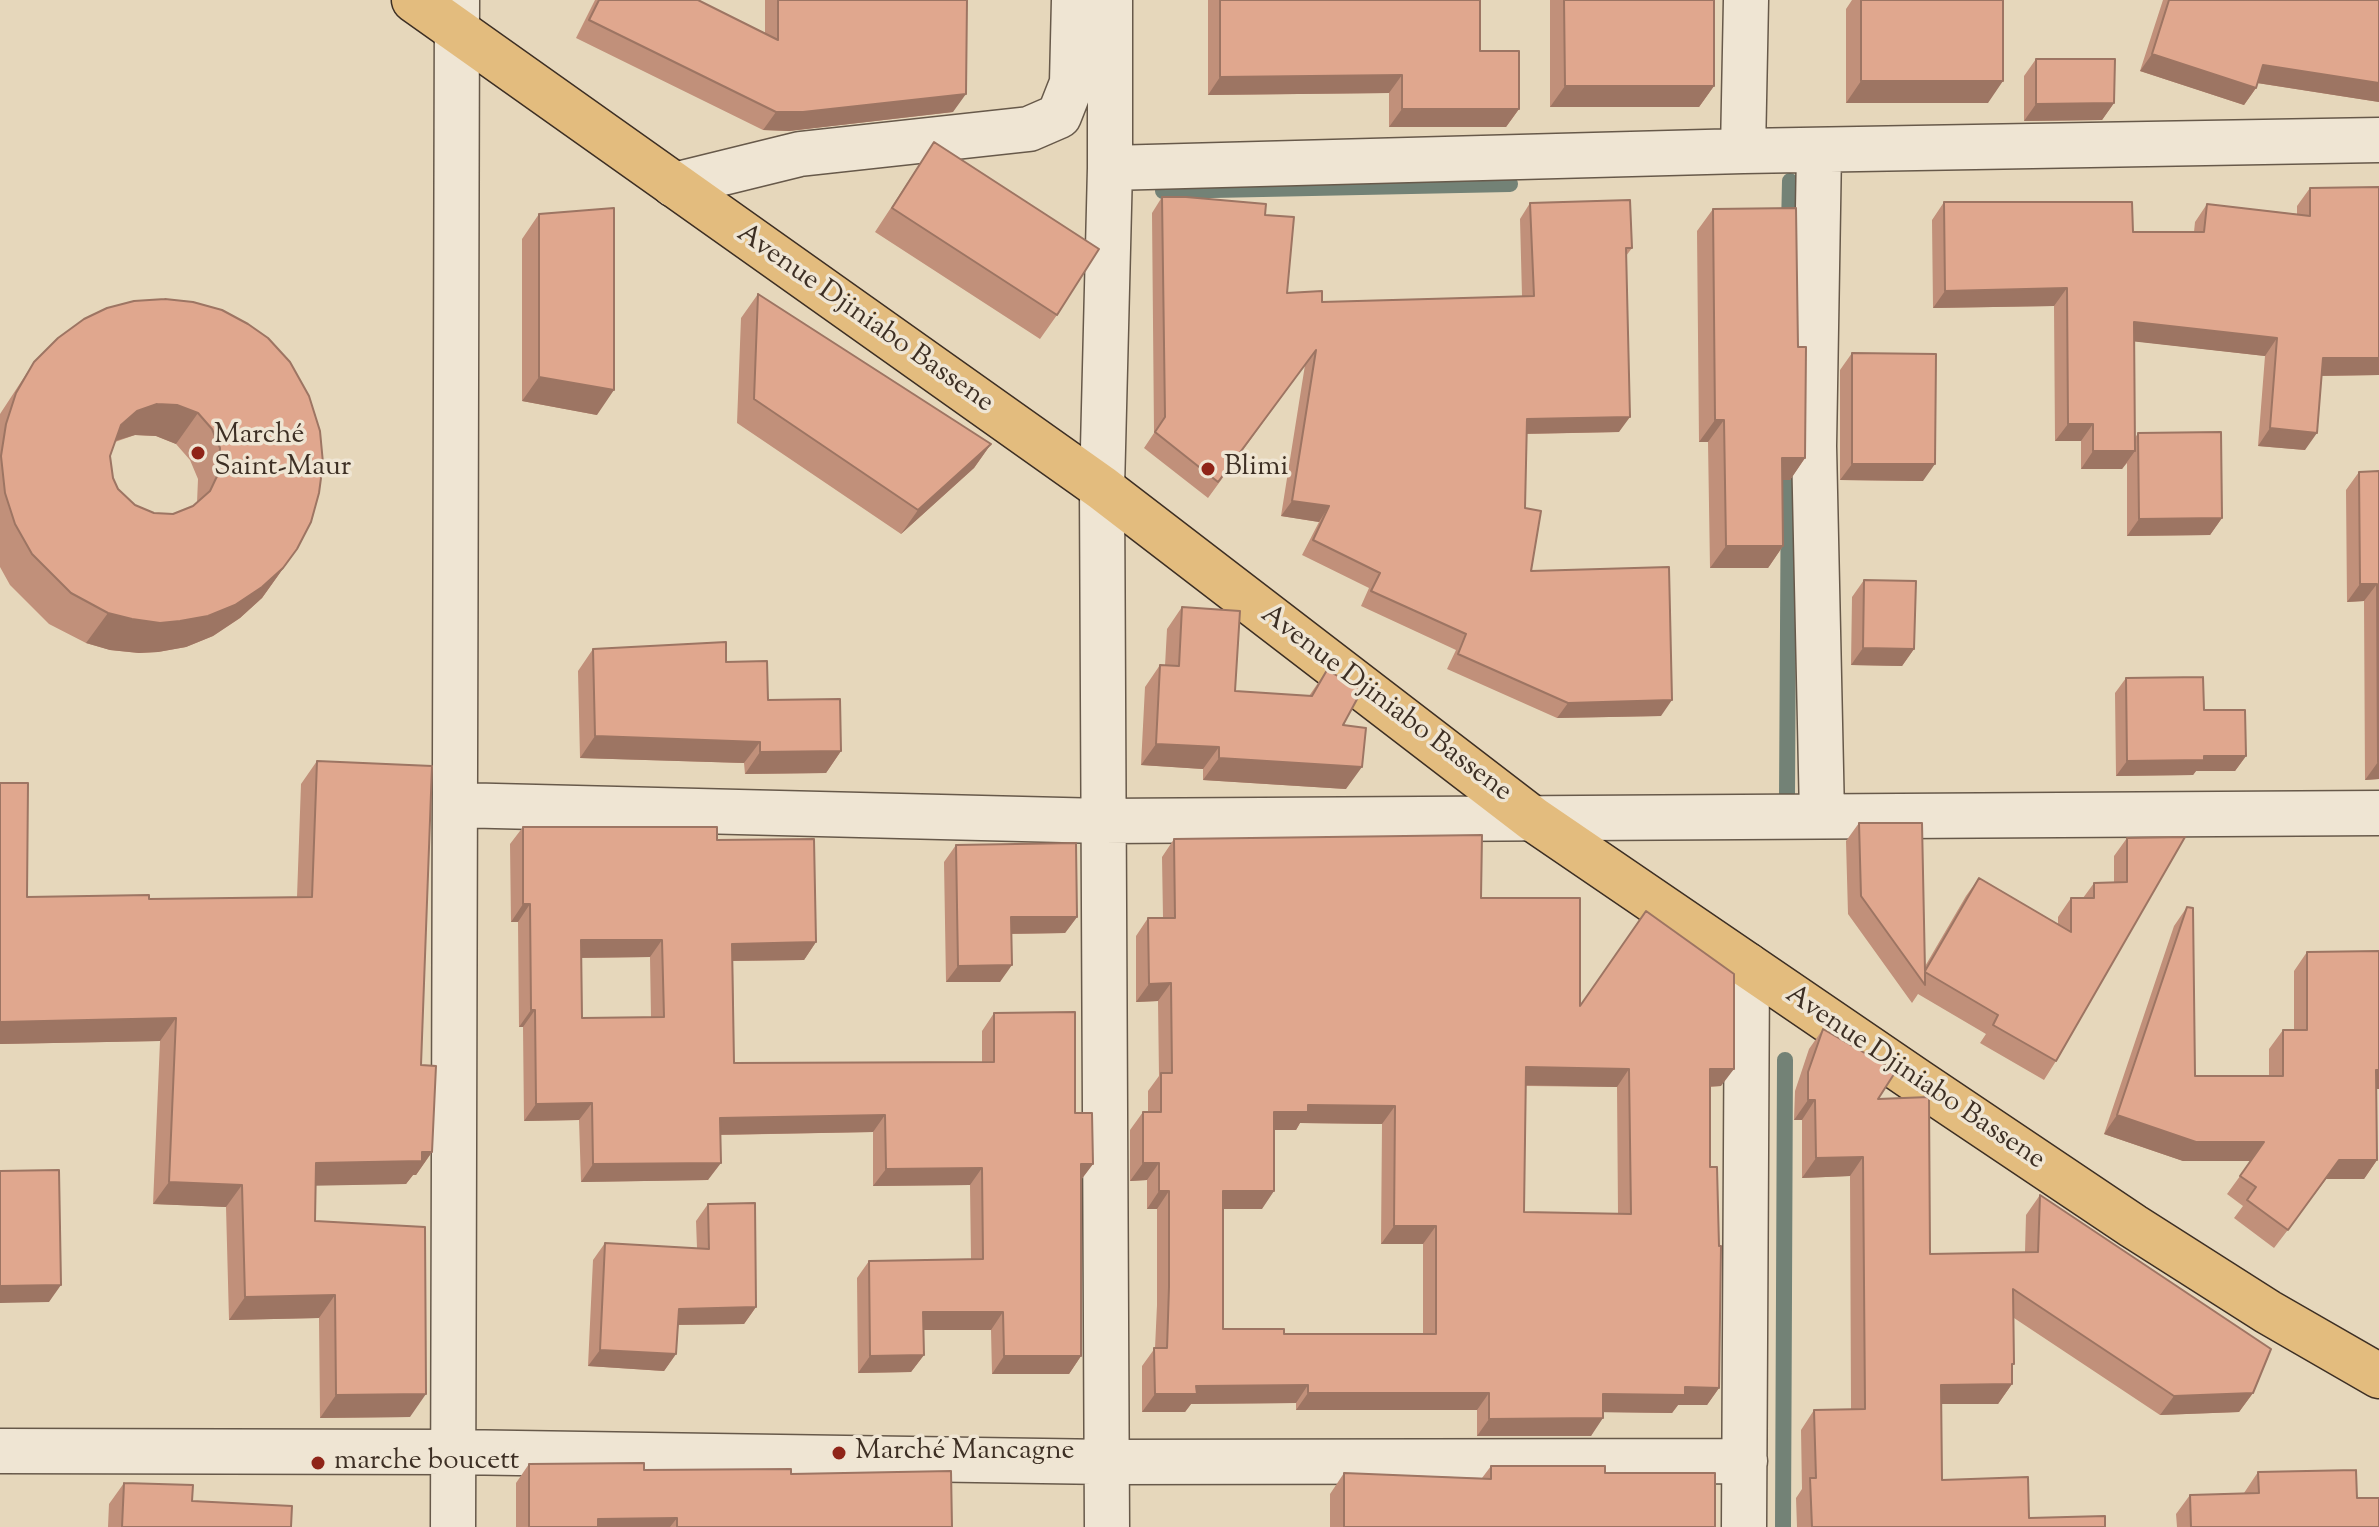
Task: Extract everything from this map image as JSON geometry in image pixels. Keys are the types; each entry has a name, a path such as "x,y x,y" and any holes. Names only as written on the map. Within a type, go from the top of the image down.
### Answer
{"main road":[{"name":"Avenue Djiniabo Bassene","path":"414,0 457,15 674,185 1102,488 1533,819 2133,1226 2268,1312 2379,1376"}],"street":[{"path":"674,185 800,154 1029,129 1059,116 1072,83 1074,0"},
{"path":"1107,1527 1102,488 1110,168 1110,0"},
{"path":"1743,151 1746,0"},
{"path":"453,1527 457,15"},
{"path":"1110,168 1743,151 2379,140"},
{"path":"1819,150 1814,446 1822,816"},
{"path":"455,805 1103,821 2379,813"},
{"path":"1744,1527 1747,965"},
{"path":"0,1451 452,1452 1108,1462 1745,1461"}],"building":[{"path":"599,0 698,0 778,40 778,0 967,0 966,94 803,112 776,112 589,20"},
{"path":"1220,0 1480,0 1480,51 1519,51 1519,109 1402,109 1402,75 1220,77"},
{"path":"1564,0 1714,0 1714,86 1565,86"},
{"path":"1861,0 2003,0 2003,81 1861,81"},
{"path":"2169,0 2379,0 2379,83 2263,65 2256,88 2152,54"},
{"path":"2036,59 2115,59 2114,103 2036,104"},
{"path":"934,142 1099,249 1057,315 892,208"},
{"path":"2379,187 2379,358 2323,358 2317,433 2270,428 2277,338 2134,322 2135,451 2093,451 2093,424 2068,424 2067,288 1945,291 1944,202 2132,202 2133,232 2204,232 2207,204 2310,216 2310,188"},
{"path":"1162,197 1266,204 1265,215 1294,217 1287,293 1322,291 1322,302 1534,296 1530,203 1630,200 1632,248 1626,248 1630,417 1527,419 1525,508 1541,511 1531,571 1669,567 1672,700 1568,703 1458,654 1466,634 1371,591 1380,573 1313,540 1329,506 1292,501 1316,350 1218,482 1155,432 1165,417"},
{"path":"614,208 614,390 539,377 539,214"},
{"path":"1796,208 1798,347 1806,347 1805,458 1782,458 1783,546 1726,546 1724,420 1715,420 1713,209"},
{"path":"758,294 991,444 918,510 754,399"},
{"path":"165,299 193,302 222,310 248,324 268,338 290,362 309,396 320,431 323,463 319,493 311,522 297,549 283,568 262,587 235,605 208,616 160,623 132,619 108,613 71,593 32,554 15,524 5,493 1,456 6,424 16,393 34,362 58,338 84,319 107,308 134,301","holes":["157,404 177,405 198,413 212,429 220,448 219,472 210,491 193,506 173,514 154,513 135,505 118,489 110,456 121,425 137,411"]},
{"path":"1852,353 1936,354 1935,464 1852,464"},
{"path":"2221,432 2222,518 2139,519 2138,433"},
{"path":"2379,471 2378,762 2377,584 2360,584 2359,472"},
{"path":"1864,580 1916,581 1914,649 1863,648"},
{"path":"1182,607 1240,611 1235,691 1312,696 1327,670 1362,690 1343,725 1366,728 1362,767 1219,758 1219,747 1156,744 1160,665 1179,666"},
{"path":"726,642 726,662 767,661 768,700 840,699 841,751 760,752 760,742 595,736 593,649"},
{"path":"2203,677 2204,710 2245,710 2246,756 2127,761 2126,678"},
{"path":"317,761 432,766 421,1065 436,1066 432,1152 422,1152 422,1161 316,1163 315,1221 425,1227 426,1394 336,1395 335,1295 245,1297 242,1185 169,1182 176,1018 0,1022 0,783 28,783 27,897 312,897"},
{"path":"1859,823 1922,823 1925,971 1979,878 2071,932 2071,898 2094,898 2094,883 2127,882 2127,838 2185,837 2056,1061 1993,1025 1998,1015 1925,972 1925,985 1861,896"},
{"path":"523,827 717,827 717,840 814,839 816,942 732,944 734,1063 994,1062 994,1013 1075,1012 1075,1113 1092,1113 1093,1164 1081,1164 1081,1356 1004,1356 1003,1312 923,1312 924,1355 870,1356 869,1261 983,1259 982,1168 886,1169 885,1115 720,1118 721,1163 593,1164 592,1103 536,1104 530,904 523,904","holes":["581,940 662,940 664,1017 582,1018"]},
{"path":"1482,835 1481,898 1580,898 1580,1006 1646,911 1734,974 1734,1069 1710,1069 1710,1167 1717,1167 1721,1246 1719,1388 1685,1387 1685,1395 1603,1394 1603,1418 1489,1419 1489,1393 1308,1393 1308,1385 1196,1386 1197,1394 1155,1394 1154,1348 1167,1348 1169,1191 1159,1191 1159,1163 1143,1163 1143,1112 1161,1112 1161,1073 1172,1073 1171,983 1149,984 1148,918 1175,918 1174,839","holes":["1526,1067 1629,1069 1631,1214 1524,1212","1308,1105 1395,1106 1394,1226 1436,1226 1436,1334 1284,1334 1284,1329 1223,1329 1223,1191 1274,1191 1274,1112 1308,1112"]},
{"path":"1076,843 1077,917 1011,917 1012,965 958,966 956,845"},
{"path":"2187,907 2193,908 2195,1076 2283,1076 2283,1030 2307,1030 2307,952 2379,951 2377,1160 2339,1160 2288,1230 2247,1200 2256,1187 2240,1176 2264,1142 2196,1142 2117,1115"},
{"path":"1823,1029 1896,1071 1878,1099 1929,1097 1930,1254 2038,1252 2040,1195 2271,1349 2253,1393 2174,1396 2013,1289 2012,1384 1941,1385 1942,1480 2028,1477 2029,1518 2105,1516 2105,1527 1812,1527 1810,1478 1816,1478 1814,1410 1865,1409 1863,1157 1816,1158 1815,1100 1808,1100 1808,1072"},
{"path":"59,1170 61,1285 0,1286 0,1171"},
{"path":"755,1203 756,1307 679,1309 676,1354 600,1350 605,1243 709,1249 708,1204"},
{"path":"644,1463 644,1470 791,1469 791,1474 951,1471 952,1527 677,1527 677,1518 598,1519 598,1527 529,1527 529,1464"},
{"path":"1491,1466 1605,1466 1605,1473 1715,1473 1715,1527 1344,1527 1344,1473 1491,1479"},
{"path":"2356,1470 2357,1498 2379,1498 2379,1527 2191,1527 2190,1495 2259,1493 2258,1472"},
{"path":"124,1483 193,1485 192,1501 292,1506 291,1527 122,1527"}],"waterway":[{"path":"1789,227 1790,181"},
{"path":"1163,191 1510,184"},
{"path":"1787,796 1789,458"},
{"path":"1783,1527 1785,1060"}],"place":[{"name":"Marché Saint-Maur","path":"198,453"},
{"name":"Blimi","path":"1208,469"},
{"name":"Marché Mancagne","path":"839,1453"},
{"name":"marche boucett","path":"318,1463"}]}
